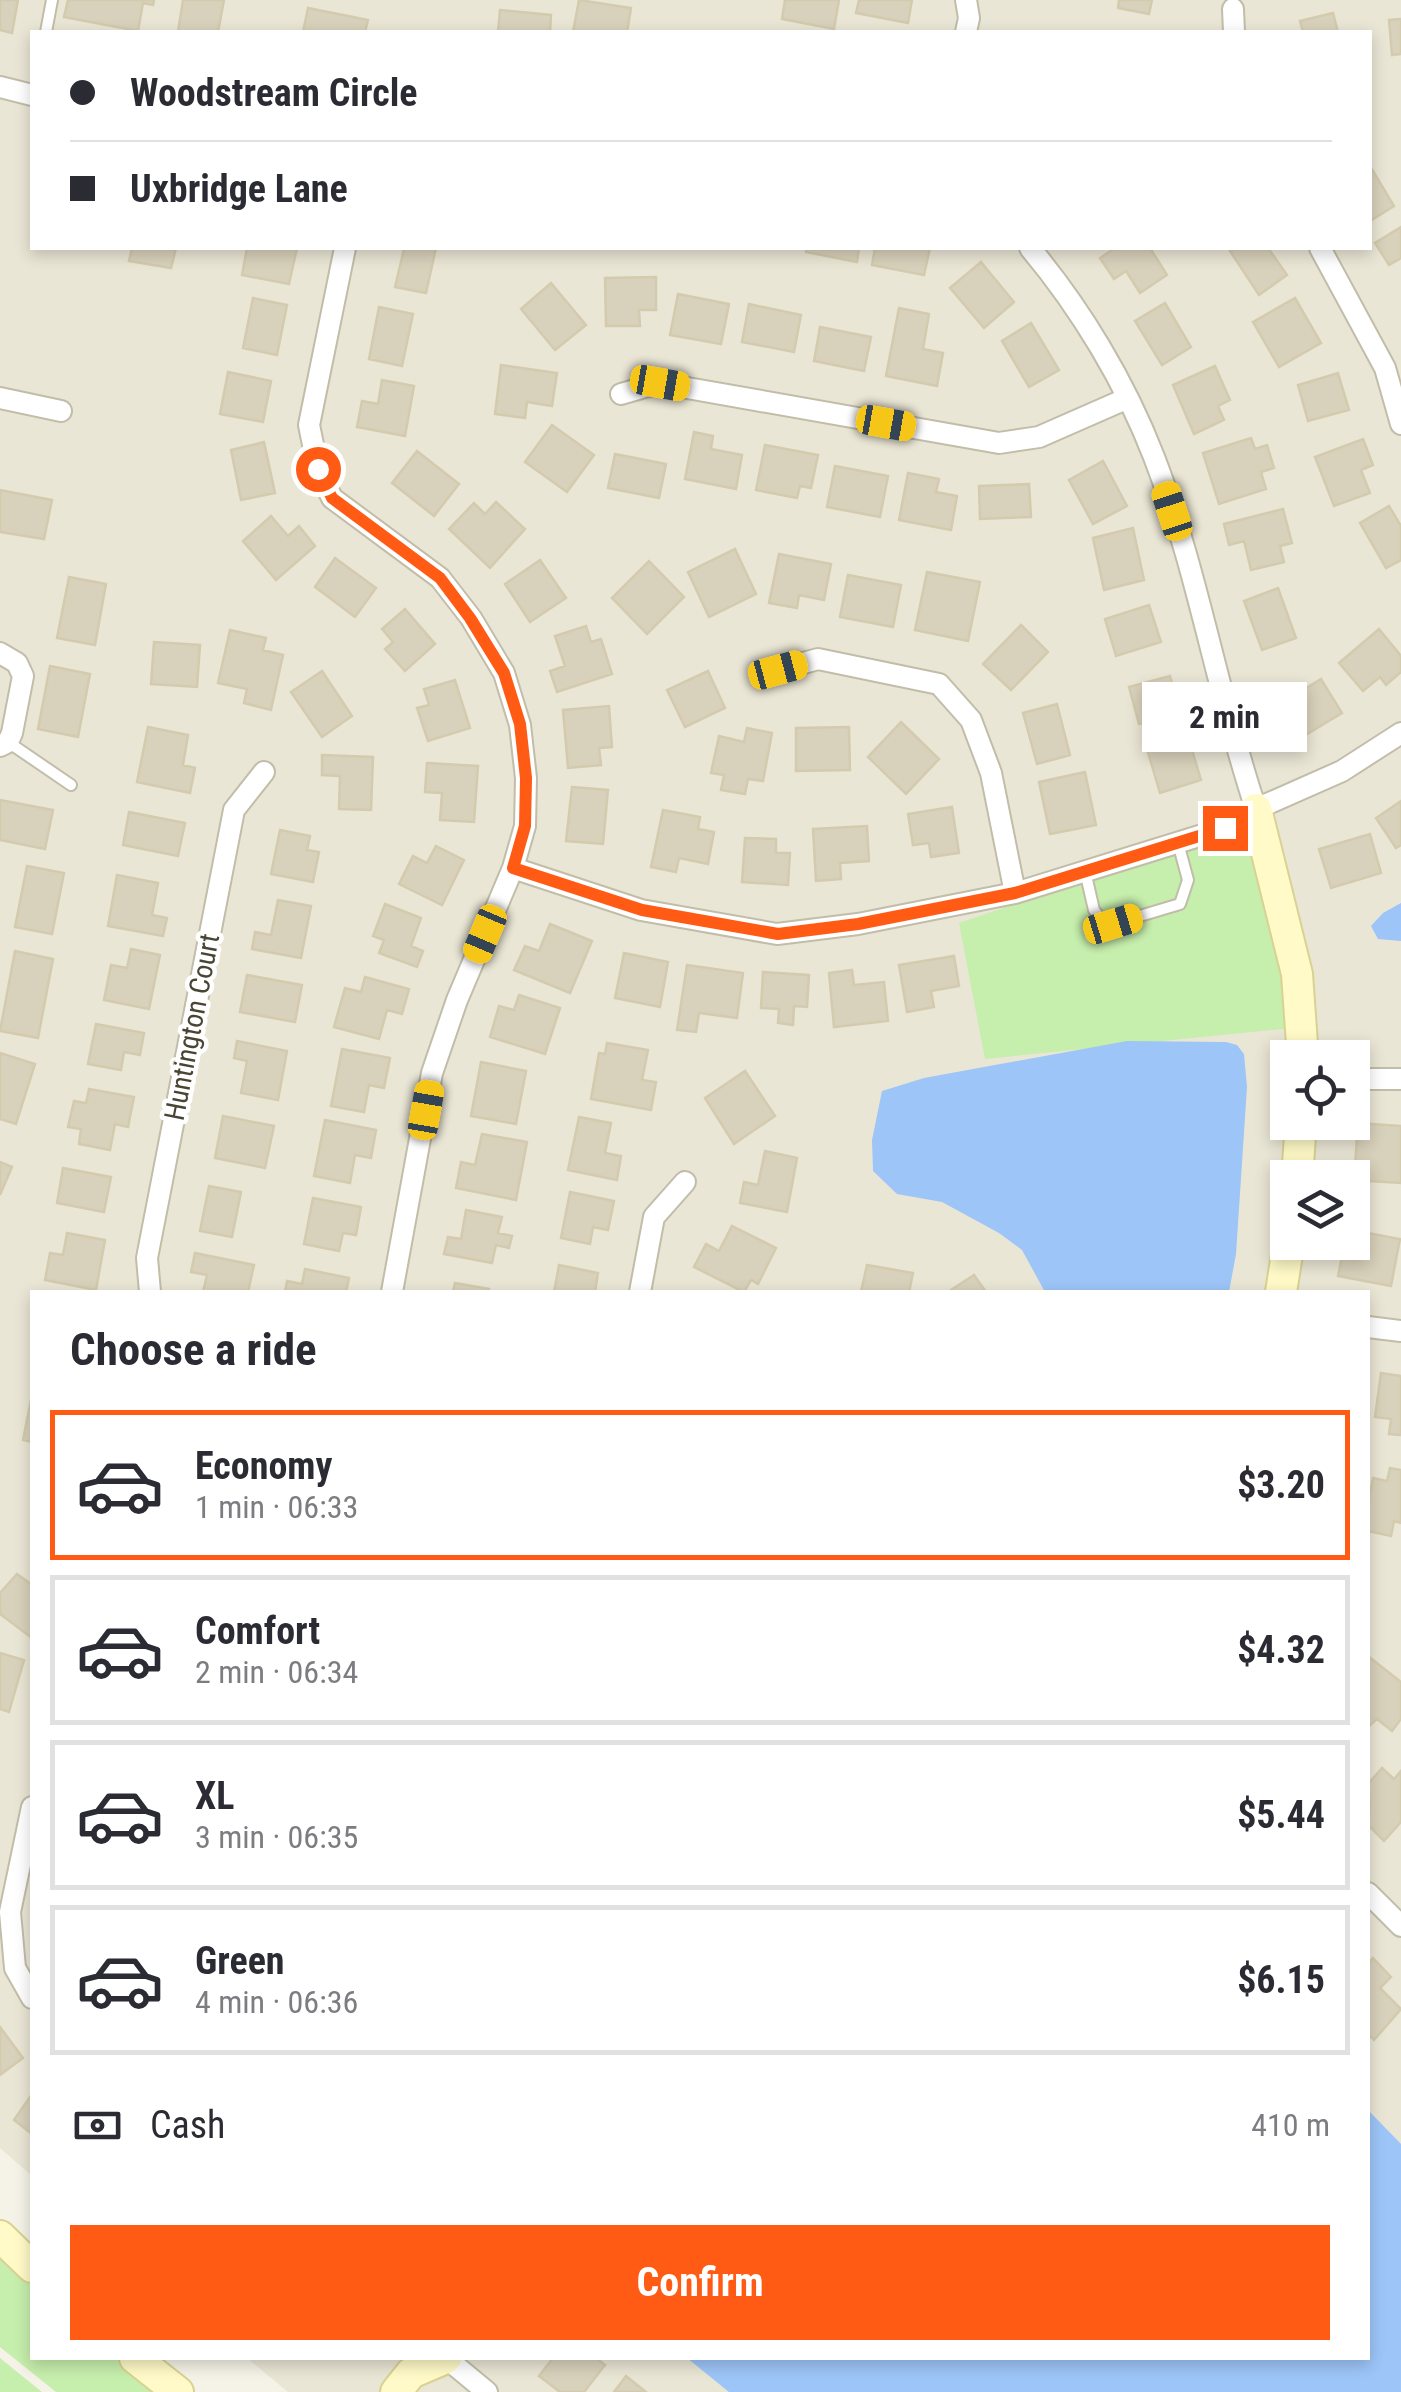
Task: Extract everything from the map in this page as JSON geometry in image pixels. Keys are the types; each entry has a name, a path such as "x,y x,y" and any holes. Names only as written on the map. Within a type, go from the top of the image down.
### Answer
{"street":[{"path":"966,0 966,30"},
{"path":"1233,9 1234,30"},
{"path":"0,88 30,94"},
{"path":"343,250 309,426 318,469 332,498 440,578 470,618 504,673 520,724 526,778 525,826 513,868 457,1000 432,1073 392,1290"},
{"path":"1032,250 1059,282 1128,398 1154,458 1256,809 1297,974 1302,1040"},
{"path":"1321,250 1385,368 1401,424"},
{"path":"621,394 660,383 999,442 1039,437 1128,398"},
{"path":"0,398 61,411"},
{"path":"0,653 18,662 23,676 4,744"},
{"path":"778,670 818,660 939,684 971,720 991,772 1015,893"},
{"path":"513,868 642,910 778,934 858,924 1015,893 1225,828 1256,809 1342,771 1401,732"},
{"name":"Huntington Court","path":"150,1290 147,1258 234,810 264,772"},
{"path":"1370,1079 1401,1079"},
{"path":"640,1290 654,1217 685,1182"},
{"path":"1281,1290 1285,1260"},
{"path":"1370,1326 1401,1331"},
{"path":"30,1817 10,1912 15,1968 30,1994"},
{"path":"1370,1895 1401,1926"},
{"path":"0,2236 30,2266"},
{"path":"138,2360 178,2392"},
{"path":"396,2392 411,2373 441,2360"},
{"path":"438,2392 446,2360"},
{"path":"448,2360 487,2392"}],"lane":[{"path":"46,30 52,0"},
{"path":"4,744 71,785"},
{"path":"1085,871 1094,910 1104,924 1180,904 1188,880 1178,842"}],"shaded area":[{"path":"0,0 1401,0 1401,2392 288,2392 249,2360 1370,2360 1370,1290 30,1290 30,2174 0,2148"}],"green space":[{"path":"1251,824 1292,1028 985,1059 959,923"},
{"path":"0,2227 30,2254 30,2360 147,2360 184,2392 56,2392 0,2347"},
{"path":"0,2358 42,2392 0,2392"}],"water":[{"path":"1401,903 1401,941 1378,939 1371,926 1383,913"},
{"path":"1127,1041 1237,1045 1244,1054 1247,1087 1236,1254 1229,1290 1044,1290 1022,1250 999,1233 942,1202 897,1194 873,1171 872,1140 882,1091 924,1078"},
{"path":"1370,2112 1401,2144 1401,2392 729,2392 689,2360 1370,2360"}],"building":[{"path":"0,0 18,0 12,33 0,30"},
{"path":"68,0 154,0 153,5 143,3 138,30 64,17"},
{"path":"183,0 224,0 218,30 178,30"},
{"path":"579,0 631,8 627,30 573,30"},
{"path":"785,0 839,0 834,29 782,19"},
{"path":"859,0 912,0 908,23 856,13"},
{"path":"1119,0 1152,0 1149,14 1118,8"},
{"path":"308,8 368,20 366,30 303,30"},
{"path":"500,10 551,15 550,30 498,30"},
{"path":"1333,13 1337,30 1302,30 1300,21"},
{"path":"1401,19 1401,54 1392,55 1389,20"},
{"path":"1372,169 1394,206 1372,220"},
{"path":"1401,227 1401,258 1389,265 1375,243"},
{"path":"132,250 176,250 171,268 129,261"},
{"path":"247,250 297,250 289,284 242,275"},
{"path":"404,250 436,250 426,293 395,287"},
{"path":"806,250 859,250 857,262"},
{"path":"875,250 930,250 924,275 872,265"},
{"path":"1112,250 1151,250 1167,275 1140,293 1126,271 1114,279 1100,258"},
{"path":"1269,250 1287,275 1259,295 1230,251"},
{"path":"981,262 1014,302 984,328 950,288"},
{"path":"656,277 656,310 639,310 640,326 606,326 605,278"},
{"path":"551,283 586,325 555,350 521,309"},
{"path":"678,294 729,304 721,344 670,335"},
{"path":"253,298 287,305 277,355 243,348"},
{"path":"1295,298 1321,343 1279,367 1253,322"},
{"path":"1165,303 1191,347 1162,365 1135,321"},
{"path":"749,304 801,315 794,352 742,342"},
{"path":"379,307 413,314 402,366 369,359"},
{"path":"899,308 929,314 923,349 943,353 937,386 886,376"},
{"path":"1031,323 1059,370 1029,387 1002,341"},
{"path":"820,327 871,337 864,371 814,361"},
{"path":"501,365 557,373 552,406 527,402 525,418 495,414"},
{"path":"1215,366 1230,400 1218,406 1224,420 1194,434 1173,385"},
{"path":"228,372 271,381 263,422 220,414"},
{"path":"1338,373 1349,410 1308,421 1298,385"},
{"path":"382,380 414,386 405,436 357,427 362,401 378,404"},
{"path":"552,425 594,455 567,492 525,462"},
{"path":"694,432 713,436 711,449 742,455 736,489 685,479"},
{"path":"1251,438 1255,449 1267,445 1274,468 1261,472 1266,489 1219,504 1203,453"},
{"path":"1363,439 1373,465 1361,470 1370,493 1334,506 1315,457"},
{"path":"264,442 275,493 241,500 231,450"},
{"path":"765,445 818,455 811,488 800,486 797,498 756,490"},
{"path":"417,451 459,484 434,516 392,483"},
{"path":"615,454 666,464 659,498 608,488"},
{"path":"1103,461 1127,506 1093,524 1069,480"},
{"path":"835,466 888,476 880,517 827,507"},
{"path":"908,473 939,479 936,492 957,496 951,530 899,520"},
{"path":"1029,484 1031,517 980,519 979,486"},
{"path":"0,490 52,500 44,539 0,532"},
{"path":"496,502 525,529 490,568 449,529 474,503 485,514"},
{"path":"1389,506 1401,526 1401,560 1386,568 1360,523"},
{"path":"1283,509 1292,543 1280,546 1284,562 1251,570 1244,541 1229,545 1224,524"},
{"path":"271,516 288,536 299,526 315,546 276,580 243,541"},
{"path":"1133,528 1144,580 1104,590 1093,538"},
{"path":"735,549 756,594 709,617 688,572"},
{"path":"779,554 831,564 824,600 799,595 797,608 769,603"},
{"path":"335,558 376,588 355,617 315,587"},
{"path":"540,560 566,598 530,622 505,584"},
{"path":"649,561 684,597 647,634 612,598"},
{"path":"927,572 980,582 968,641 915,630"},
{"path":"848,575 901,585 893,627 840,617"},
{"path":"69,577 106,584 95,645 57,638"},
{"path":"1278,588 1296,638 1262,650 1244,601"},
{"path":"1149,605 1161,642 1116,656 1105,619"},
{"path":"405,609 435,644 405,671 385,649 393,642 382,629"},
{"path":"1021,625 1048,652 1011,690 983,664"},
{"path":"586,626 591,642 601,639 612,674 557,692 550,671 565,666 555,636"},
{"path":"1379,629 1401,656 1401,672 1386,685 1380,677 1363,691 1339,663"},
{"path":"230,630 266,638 263,650 283,655 271,710 244,703 247,689 218,683"},
{"path":"154,642 200,645 197,687 151,684"},
{"path":"50,666 90,674 78,737 38,729"},
{"path":"322,671 352,716 322,737 291,692"},
{"path":"708,671 725,708 685,727 667,690"},
{"path":"1170,676 1180,714 1139,724 1129,687"},
{"path":"1321,679 1342,713 1297,740 1277,706"},
{"path":"455,680 470,728 428,741 417,708 429,705 424,689"},
{"path":"1057,704 1070,755 1037,764 1023,713"},
{"path":"609,706 612,747 599,748 601,765 568,768 563,710"},
{"path":"901,722 939,759 906,794 868,757"},
{"path":"148,727 188,735 183,765 195,768 190,793 137,782"},
{"path":"849,727 850,770 796,771 796,728"},
{"path":"747,728 772,733 763,781 748,779 745,794 721,790 724,775 711,773 719,736 744,742"},
{"path":"1188,736 1201,780 1160,793 1147,749"},
{"path":"322,755 373,757 371,810 339,809 340,776 322,775"},
{"path":"427,763 478,766 474,822 440,820 442,793 425,792"},
{"path":"1085,772 1096,825 1050,834 1039,782"},
{"path":"572,787 608,790 603,844 566,841"},
{"path":"0,800 53,810 45,849 0,840"},
{"path":"1401,801 1401,845 1396,848 1376,818"},
{"path":"952,807 959,853 931,857 929,843 913,845 908,814"},
{"path":"663,810 700,817 698,829 714,832 708,864 679,858 676,872 651,867"},
{"path":"129,812 185,823 178,856 123,845"},
{"path":"867,826 869,861 840,863 841,879 816,881 813,829"},
{"path":"280,830 310,836 307,850 319,852 313,882 271,874"},
{"path":"1370,834 1381,873 1331,888 1319,849"},
{"path":"745,838 776,839 776,853 790,853 788,885 742,882"},
{"path":"436,846 464,860 442,905 399,884 413,856 427,863"},
{"path":"27,866 64,873 52,934 15,927"},
{"path":"117,875 158,883 152,915 167,918 163,936 108,926"},
{"path":"278,900 311,906 301,958 252,949 255,932 271,935"},
{"path":"385,904 421,918 411,946 423,951 417,967 379,953 384,940 373,936"},
{"path":"550,924 592,941 570,993 514,970 525,946 539,951"},
{"path":"131,949 160,955 149,1009 104,1000 111,965 127,968"},
{"path":"15,951 53,959 38,1038 0,1031"},
{"path":"624,953 668,962 660,1007 615,998"},
{"path":"954,956 959,986 931,991 934,1007 907,1012 899,965"},
{"path":"687,965 743,973 737,1018 699,1013 696,1032 677,1030"},
{"path":"852,970 854,985 884,982 888,1021 834,1027 829,973"},
{"path":"763,972 809,975 807,1007 794,1006 793,1025 778,1023 779,1009 761,1008"},
{"path":"247,975 302,985 295,1022 240,1012"},
{"path":"365,977 409,989 402,1014 387,1010 379,1039 334,1027 345,988 361,992"},
{"path":"519,995 560,1008 545,1054 490,1037 499,1006 514,1010"},
{"path":"96,1024 144,1033 140,1055 124,1052 121,1070 88,1064"},
{"path":"237,1041 287,1051 278,1100 241,1093 247,1061 234,1058"},
{"path":"607,1043 648,1050 642,1080 656,1082 651,1110 591,1099 599,1053 605,1054"},
{"path":"342,1049 390,1058 384,1088 369,1085 364,1112 331,1106"},
{"path":"0,1053 35,1064 16,1124 0,1119"},
{"path":"481,1062 526,1071 516,1124 471,1116"},
{"path":"745,1071 775,1116 734,1144 705,1098"},
{"path":"89,1089 134,1097 128,1127 115,1124 110,1150 79,1144 81,1129 68,1127 74,1101 86,1103"},
{"path":"223,1116 274,1126 265,1168 215,1158"},
{"path":"579,1117 611,1123 605,1153 621,1156 617,1180 568,1170"},
{"path":"325,1120 376,1130 371,1158 355,1155 350,1183 314,1176"},
{"path":"1370,1124 1401,1126 1401,1183 1370,1181 1370,1160 1355,1160 1357,1140 1370,1140"},
{"path":"482,1134 527,1142 516,1200 456,1188 461,1162 475,1165"},
{"path":"765,1151 797,1158 787,1212 740,1203 744,1182 758,1185"},
{"path":"0,1162 12,1167 0,1195"},
{"path":"63,1168 111,1177 104,1212 57,1203"},
{"path":"209,1186 241,1192 232,1237 200,1231"},
{"path":"570,1192 614,1201 608,1230 593,1227 590,1244 561,1238"},
{"path":"313,1198 361,1207 356,1235 343,1233 339,1251 304,1244"},
{"path":"466,1210 502,1217 498,1233 512,1236 509,1248 496,1245 492,1263 444,1254 448,1237 461,1239"},
{"path":"732,1226 776,1248 758,1284 751,1280 745,1290 694,1267 706,1244 719,1251"},
{"path":"67,1233 105,1240 96,1290 45,1280 50,1253 63,1255"},
{"path":"1370,1233 1400,1239 1391,1286 1338,1276 1341,1260 1370,1260"},
{"path":"195,1253 254,1265 248,1290 203,1290 207,1275 191,1272"},
{"path":"559,1265 598,1273 595,1290 554,1290"},
{"path":"867,1265 913,1273 909,1290 861,1290"},
{"path":"305,1269 349,1278 346,1290 285,1290 287,1281 302,1284"},
{"path":"974,1275 985,1290 951,1290"},
{"path":"455,1283 489,1289 489,1290 453,1290"},
{"path":"1381,1373 1401,1376 1401,1435 1389,1434 1391,1419 1375,1417"},
{"path":"30,1405 30,1442 23,1440"},
{"path":"1390,1468 1401,1470 1401,1523 1394,1521 1391,1536 1370,1531 1373,1478 1387,1481"},
{"path":"17,1574 30,1584 30,1636 0,1614 0,1593"},
{"path":"0,1653 24,1660 9,1712 0,1709"},
{"path":"1370,1658 1401,1682 1401,1719 1392,1731 1377,1719 1370,1725"},
{"path":"1382,1768 1394,1779 1401,1771 1401,1822 1384,1841 1370,1827 1370,1782"},
{"path":"1373,1958 1391,1977 1380,1988 1401,2009 1374,2040 1370,2036"},
{"path":"0,2027 23,2058 0,2075"},
{"path":"30,2097 30,2132 14,2120"},
{"path":"551,2360 599,2360 605,2365 584,2392 560,2392 539,2376"},
{"path":"626,2376 646,2392 614,2392"}],"route":[{"path":"318,469 332,498 440,578 504,673 520,724 526,778 525,826 513,868 642,910 778,934 858,924 1015,893 1225,828"}]}
